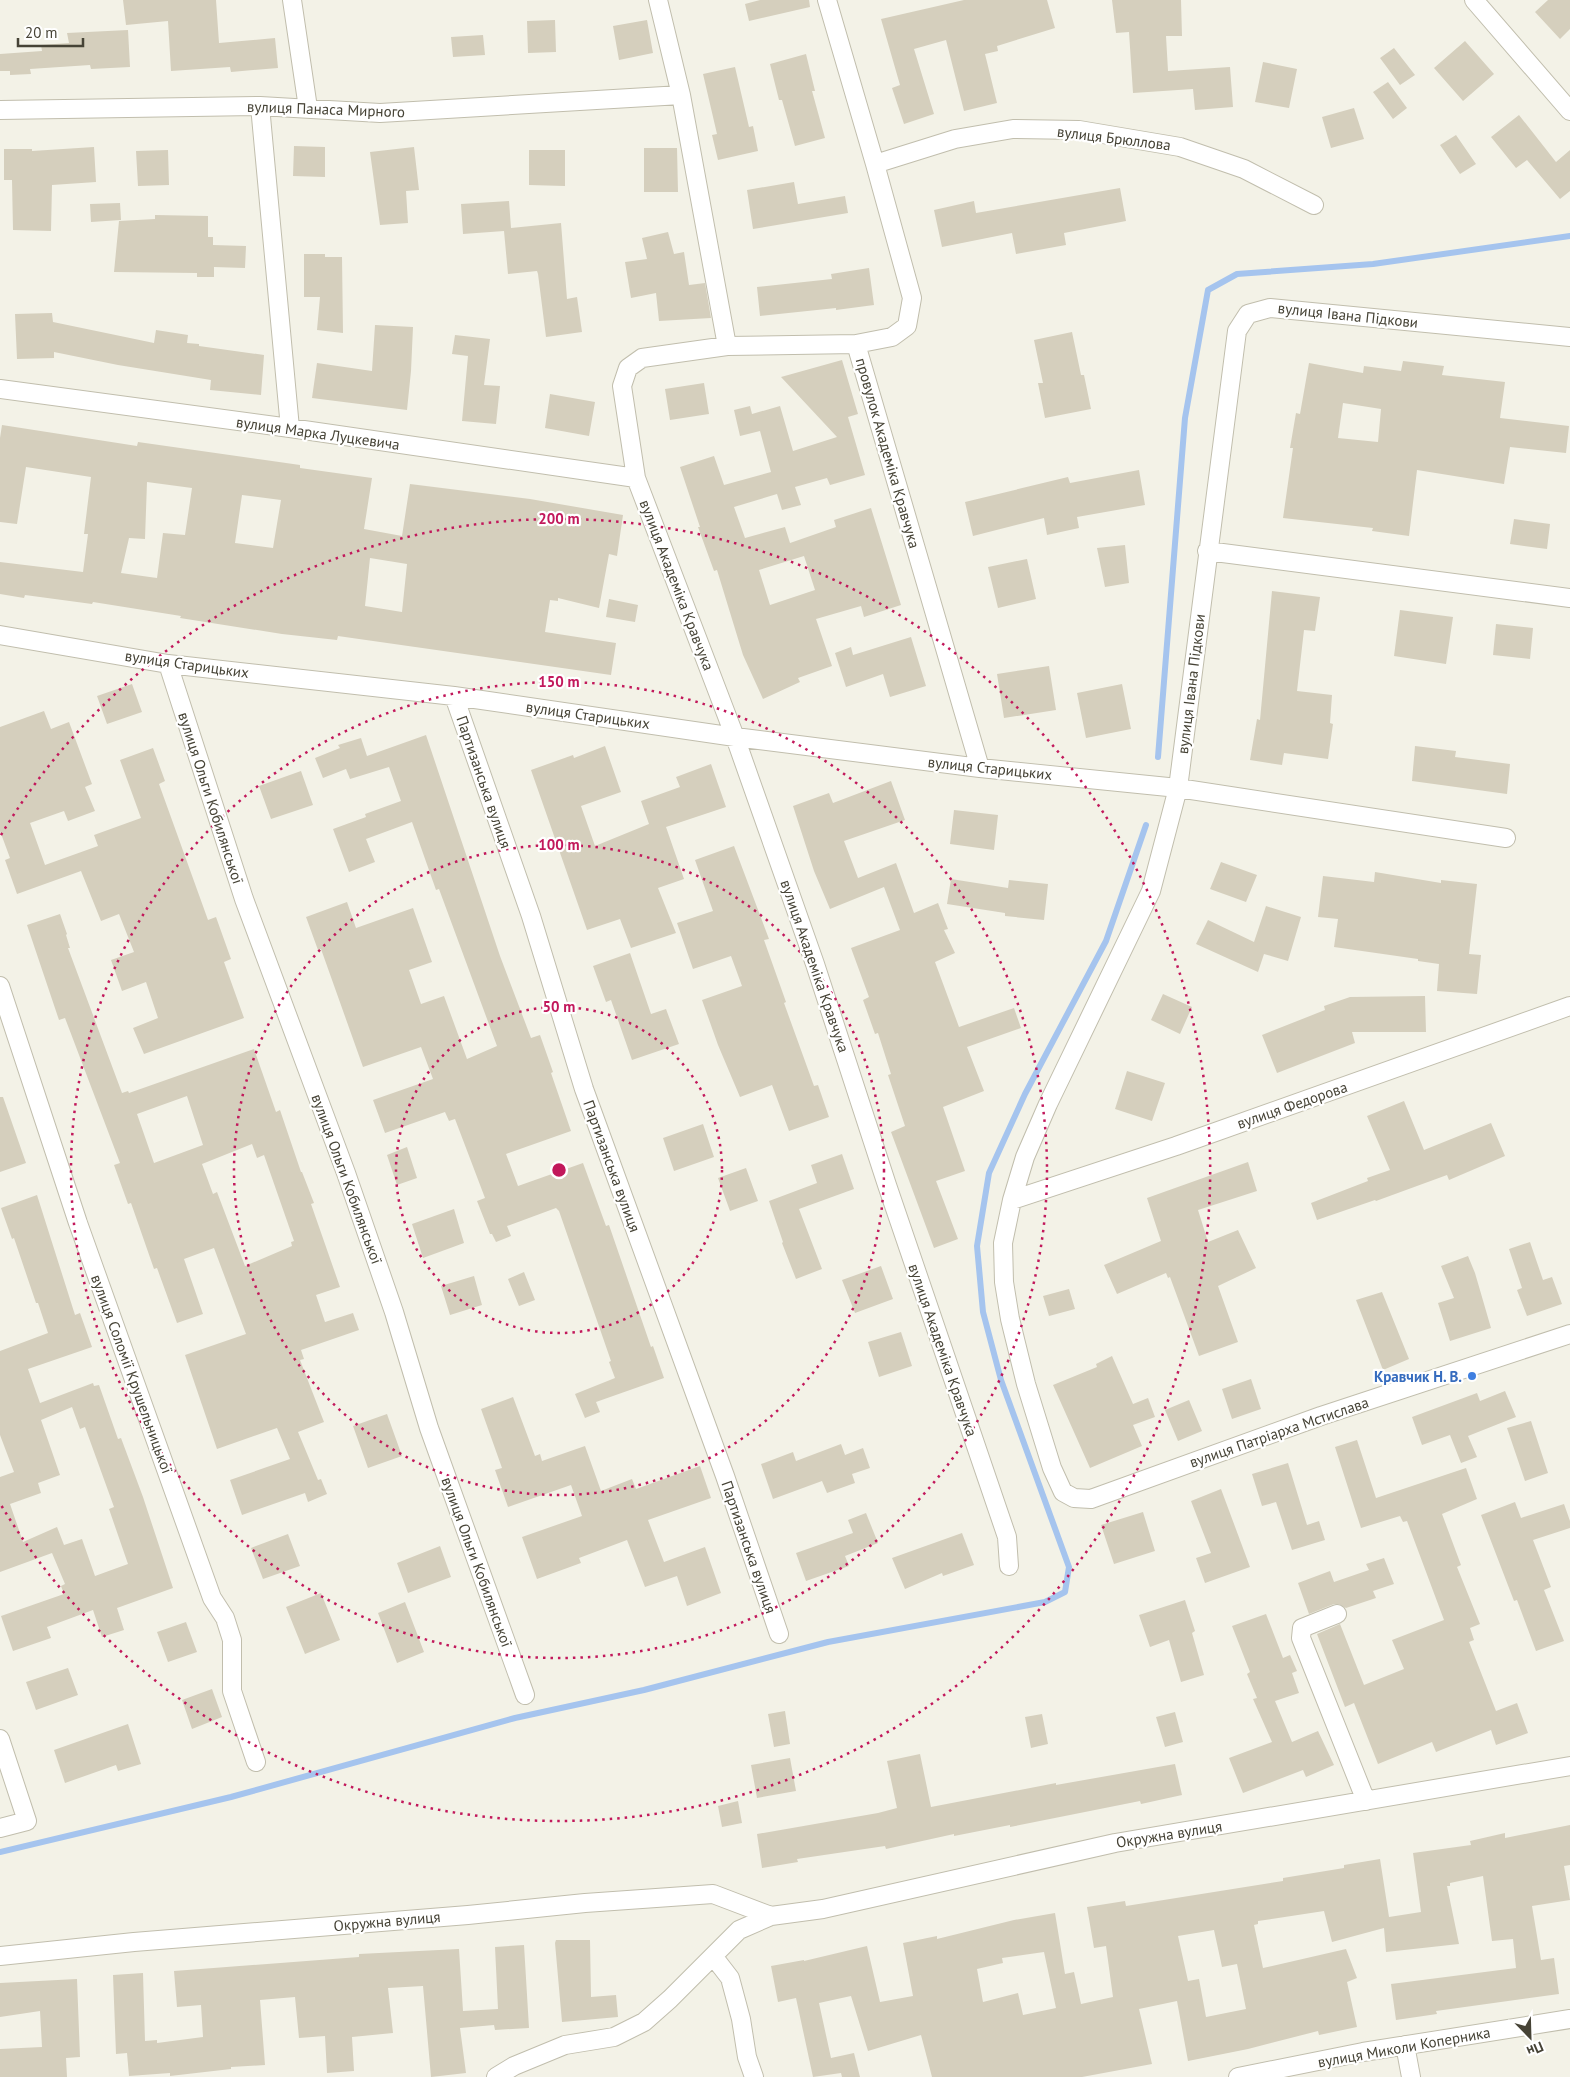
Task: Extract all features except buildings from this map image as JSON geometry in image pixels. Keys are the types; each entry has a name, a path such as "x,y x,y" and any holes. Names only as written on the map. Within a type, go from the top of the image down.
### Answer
{"street":[{"path":"292,0 308,108"},
{"path":"658,0 681,96 727,346 856,344"},
{"name":"провулок Академіка Кравчука","path":"827,0 912,298 907,326 892,337 856,344 980,768"},
{"path":"1474,0 1570,112"},
{"name":"вулиця Панаса Мирного","path":"0,110 260,106 380,113 681,96"},
{"path":"260,106 290,428"},
{"name":"вулиця Брюллова","path":"875,164 955,139 1014,129 1078,130 1180,147 1244,169 1314,205"},
{"name":"вулиця Івана Підкови","path":"1074,1498 1064,1492 1052,1468 1026,1384 1010,1319 1004,1282 1003,1243 1012,1200 1025,1157 1048,1104 1151,891 1178,788 1207,551 1237,332 1248,314 1270,308 1570,337"},
{"name":"вулиця Академіка Кравчука","path":"727,346 642,358 628,368 622,386 636,478 735,737 815,964 887,1184 1007,1537 1009,1566"},
{"name":"вулиця Марка Луцкевича","path":"0,389 290,428 636,478"},
{"path":"1207,551 1570,598"},
{"name":"вулиця Старицьких","path":"0,635 168,664 454,696 735,737 980,768 1178,788"},
{"name":"вулиця Ольги Кобилянської","path":"168,664 244,899 346,1173 394,1312 429,1428 525,1695"},
{"name":"Партизанська вулиця","path":"454,696 531,916 584,1089 725,1476 779,1634"},
{"path":"1178,788 1506,838"},
{"name":"вулиця Соломії Крушельницької","path":"0,986 78,1224 212,1598 225,1618 232,1640 232,1691 256,1762"},
{"name":"вулиця Федорова","path":"1012,1200 1176,1146 1570,1006"},
{"name":"вулиця Патріарха Мстислава","path":"1074,1498 1091,1499 1321,1416 1570,1334"},
{"path":"1337,1614 1302,1628 1301,1638 1366,1801"},
{"path":"0,1739 27,1821 0,1828"},
{"name":"Окружна вулиця","path":"496,2077 514,2066 565,2045 614,2037 644,2022 739,1930 771,1916 823,1908 1115,1843 1570,1766"},
{"name":"Окружна вулиця","path":"0,1956 134,1942 468,1915 585,1903 713,1894 771,1916"},
{"path":"713,1956 730,1978 741,2019 747,2057 754,2077"},
{"name":"вулиця Миколи Коперника","path":"1238,2077 1405,2045 1570,2019"},
{"path":"1405,2045 1411,2077"}],"waterway":[{"path":"1158,757 1185,418 1208,290 1237,274 1373,264 1570,236"},
{"path":"0,1852 231,1797 515,1718 644,1690 828,1642 1045,1602 1065,1592 1069,1567 1001,1380 983,1312 977,1246 989,1173 1025,1094 1106,941 1146,825"}],"place":[{"name":"Кравчик Н. В.","path":"1472,1376"}]}
